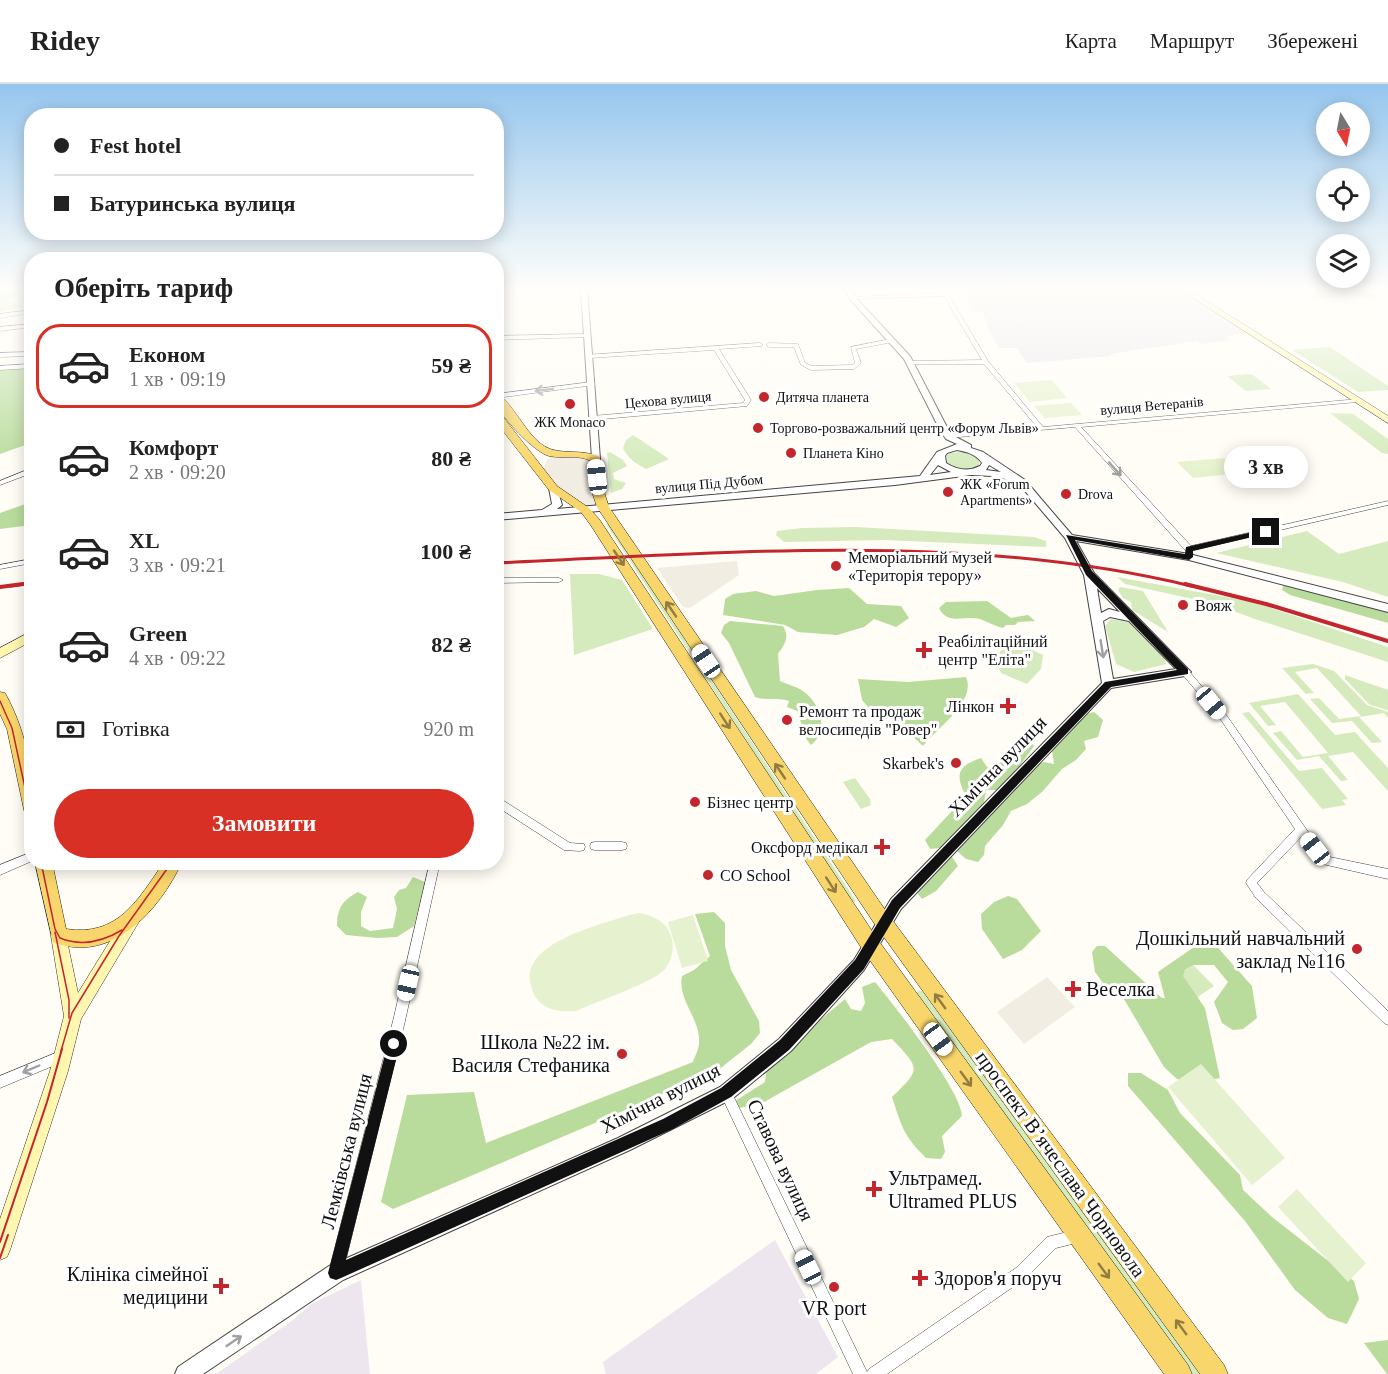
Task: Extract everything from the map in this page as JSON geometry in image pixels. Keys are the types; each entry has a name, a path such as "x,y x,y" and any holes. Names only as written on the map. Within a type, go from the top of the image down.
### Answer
{"main road":[{"path":"1277,349 1388,420"},
{"path":"504,405 536,445 548,452 583,453 596,459 603,507"},
{"name":"проспект Вʼячеслава Чорновола","path":"504,425 553,488 585,510 632,576 871,946 1179,1374"},
{"path":"542,473 547,460 558,453"},
{"name":"проспект Вʼячеслава Чорновола","path":"603,507 884,923 1215,1374"},
{"path":"0,654 24,640"},
{"path":"0,697 14,729 24,774"},
{"path":"45,870 73,1016"},
{"path":"0,1250 63,1056 73,1016 132,920 168,870"},
{"path":"59,936 87,941 104,938 132,920"}],"street":[{"path":"588,349 596,459"},
{"path":"589,356 697,349"},
{"name":"Цехова вулиця","path":"592,418 745,405 748,400 717,349"},
{"path":"798,349 803,364 811,368 854,367 858,363 853,349"},
{"path":"898,349 910,363 949,437 977,452 1022,482 1069,537 1088,573 1108,684 1185,672"},
{"path":"978,349 986,362 1041,428"},
{"path":"0,355 24,354"},
{"path":"910,363 986,362"},
{"path":"0,368 24,366"},
{"path":"504,395 592,384"},
{"name":"вулиця Ветеранів","path":"949,437 1357,400"},
{"path":"1076,425 1189,553"},
{"path":"924,477 942,452 949,437"},
{"path":"942,452 957,447 977,452 986,463 984,468 968,473"},
{"path":"942,452 942,464 948,468 968,473 992,473 1022,482"},
{"path":"0,483 24,473"},
{"name":"вулиця Під Дубом","path":"504,516 895,482 968,473"},
{"path":"543,513 557,505 553,488"},
{"path":"1189,553 1388,503"},
{"path":"1069,537 1189,553 1388,608"},
{"path":"0,567 24,562"},
{"path":"1088,573 1185,672 1224,718 1323,860 1388,874"},
{"path":"504,581 559,580"},
{"path":"1098,619 1105,614 1115,613 1135,620"},
{"name":"Хімічна вулиця","path":"186,1374 336,1273 668,1124 726,1093 785,1045 859,965 896,904 1108,684"},
{"path":"504,806 568,847 580,847"},
{"path":"1301,830 1251,883 1260,895 1388,1020"},
{"path":"595,846 622,846"},
{"path":"0,870 24,860"},
{"name":"Лемківська вулиця","path":"336,1273 399,1021 433,870"},
{"path":"0,1083 63,1056"},
{"name":"Ставова вулиця","path":"726,1093 861,1374"},
{"path":"874,1374 1021,1273 1052,1242 1079,1236"}],"shaded area":[{"path":"1018,349 1141,349 1111,354 1111,356 1027,363"},
{"path":"558,453 590,456 603,507 585,510 553,488 542,473 547,460"},
{"path":"737,561 739,575 690,608 683,607 657,568"},
{"path":"1047,977 1075,1007 1024,1044 997,1012"},
{"path":"775,1240 838,1357 816,1374 606,1374 603,1362"},
{"path":"361,1280 370,1374 216,1374 293,1320 311,1304"}],"green space":[{"path":"1333,349 1388,386 1388,390 1358,392 1292,350"},
{"path":"24,368 24,445 0,454 0,369"},
{"path":"1250,374 1271,389 1246,391 1227,376"},
{"path":"1052,380 1067,398 1030,402 1014,383"},
{"path":"1071,403 1082,415 1045,418 1034,406"},
{"path":"1330,413 1353,414 1388,439 1388,454 1382,453"},
{"path":"633,435 669,459 646,469 636,463 623,448 626,440"},
{"path":"964,451 979,459 979,466 962,470 946,462 947,454"},
{"path":"610,452 623,460 627,466 613,473 614,479 626,483 622,489 611,493 607,453"},
{"path":"1226,458 1242,473 1193,478 1177,462"},
{"path":"24,504 24,526 0,529 0,513"},
{"path":"606,524 609,524 856,901 852,903"},
{"path":"855,527 1034,537 1046,541 1046,547 884,540 784,542 776,535 777,531 802,528"},
{"path":"1307,531 1339,554 1388,541 1388,597 1343,582 1216,553"},
{"path":"570,574 599,574 622,580 653,629 574,655"},
{"path":"1117,577 1253,602 1388,647 1388,662 1215,604 1125,584"},
{"path":"1292,585 1388,613 1388,623 1290,595 1282,590 1283,586"},
{"path":"1120,587 1143,591 1168,632 1132,610 1131,602 1123,598 1118,590"},
{"path":"849,588 867,604 901,606 909,618 896,627 874,619 864,627 837,635 798,632 785,625 723,615 725,599 733,594 756,591 774,596"},
{"path":"987,601 1011,618 1028,615 1035,621 1018,622 1003,628 975,618 947,617 939,608 946,602"},
{"path":"1111,619 1131,622 1165,659 1166,664 1134,672 1116,664 1105,626"},
{"path":"730,621 783,626 786,637 785,644 778,654 780,681 800,689 809,696 818,709 820,732 811,745 797,711 787,707 789,701 755,697 729,643 721,633 724,625"},
{"path":"1018,643 1043,655 1041,669 1027,684 1001,673 998,665 1001,659 999,653 1003,648"},
{"path":"1313,664 1334,671 1367,705 1388,712 1388,718 1384,713 1359,717 1382,742 1372,743 1352,721 1332,723 1310,699 1319,698 1339,719 1361,716 1317,668 1295,672 1314,693 1306,694 1282,668"},
{"path":"1345,675 1388,690 1388,710 1370,705 1345,679"},
{"path":"966,677 968,686 961,705 923,746 901,726 893,713 874,714 862,700 858,679 908,682"},
{"path":"1298,694 1335,735 1355,732 1388,768 1388,791 1353,752 1328,756 1348,780 1341,781 1319,756 1297,760 1273,733 1281,731 1303,757 1328,753 1285,702 1260,706 1276,725 1268,726 1249,703"},
{"path":"1094,712 1103,720 1098,737 1084,741 1086,749 1076,760 1062,769 1042,792 1027,804 1011,811 1003,825 985,846 984,855 978,862 966,859 957,851 1036,765 1044,762 1054,764 1052,750 1086,714"},
{"path":"1249,712 1299,771 1322,768 1348,799 1342,800 1346,805 1322,809 1242,713"},
{"path":"1027,737 1034,746 1011,778 998,790 986,790 984,802 972,817 940,848 930,849 925,840 966,796 960,782 960,772 963,768 981,758 987,767 995,770 1004,756 1020,746 1020,738"},
{"path":"855,778 870,799 871,805 861,809 843,782"},
{"path":"946,857 952,857 958,866 936,891 922,899 918,894 919,883"},
{"path":"413,877 425,882 414,926 397,937 346,935 337,926 338,914 342,905 358,892 367,897 361,912 361,926 370,931 393,928 397,909 394,897 399,890 406,888"},
{"path":"1008,896 1017,899 1041,931 1022,950 1003,959 982,929 981,914 994,902"},
{"path":"714,912 725,923 725,946 731,970 759,1021 760,1033 751,1044 717,1071 393,1209 381,1202 407,1095 474,1092 486,1143 693,1062 699,1045 699,1034 683,993 682,976 694,970 710,956 695,914"},
{"path":"639,913 659,920 669,931 673,950 664,970 636,986 576,1011 553,1010 539,1001 535,996 530,978 534,963 544,951 578,932"},
{"path":"693,915 708,961 682,968 668,922"},
{"path":"1207,938 1252,986 1257,1018 1243,1029 1233,1030 1222,1023 1214,1002 1228,982 1214,965 1193,965 1185,970 1183,976 1205,1008 1220,1078 1194,1084 1177,1079 1164,1067 1121,994 1103,983 1095,972 1092,952 1097,946 1105,946 1162,998 1165,998 1158,972"},
{"path":"1193,965 1214,986 1184,1006 1164,985"},
{"path":"875,982 939,1068 959,1104 962,1116 942,1136 945,1152 941,1159 926,1158 912,1143 901,1123 892,1097 909,1080 914,1068 908,1057 892,1039 871,1042 764,1102 740,1108 735,1101 765,1082 767,1065 845,999 851,1009 861,1011 865,1003 862,987"},
{"path":"918,990 922,991 1203,1374 1193,1374 917,994"},
{"path":"1201,1064 1285,1158 1252,1185 1168,1087"},
{"path":"1128,1073 1141,1073 1168,1090 1180,1113 1240,1175 1243,1190 1272,1217 1354,1281 1359,1299 1347,1324 1328,1318 1295,1290 1245,1221 1128,1086"},
{"path":"1297,1189 1366,1263 1348,1282 1278,1207"},
{"path":"1388,1340 1388,1374 1387,1374 1364,1343"}],"tram line":[{"path":"0,701 12,728 24,783"},
{"path":"43,870 55,929 60,938 68,941 92,942 107,938 122,930"},
{"path":"61,1051 72,1013 119,936 166,870"},
{"path":"55,932 69,1000 69,1018"},
{"path":"0,1242 47,1102 62,1049"},
{"path":"0,1258 8,1235"}],"railway":[{"path":"504,563 758,551 932,552 1019,558 1105,569 1191,586"},
{"path":"0,587 23,584"},
{"path":"11,586 24,584"},
{"path":"1185,584 1266,604 1388,641"}],"place":[{"name":"Дитяча планета","path":"764,397"},
{"name":"ЖК Monaco","path":"570,404"},
{"name":"Торгово-розважальний центр «Форум Львів»","path":"758,428"},
{"name":"Планета Кіно","path":"791,453"},
{"name":"ЖК «Forum Apartments»","path":"948,492"},
{"name":"Drova","path":"1066,494"},
{"name":"Меморіальний музей «Територія терору»","path":"836,566"},
{"name":"Вояж","path":"1183,605"},
{"name":"Реабілітаційний центр \"Еліта\"","path":"924,650"},
{"name":"Лінкон","path":"1008,706"},
{"name":"Ремонт та продаж велосипедів \"Ровер\"","path":"787,720"},
{"name":"Skarbek's","path":"956,763"},
{"name":"Бізнес центр","path":"695,802"},
{"name":"Оксфорд медікал","path":"882,847"},
{"name":"CO School","path":"708,875"},
{"name":"Дошкільний навчальний заклад №116","path":"1357,949"},
{"name":"Веселка","path":"1073,989"},
{"name":"Школа №22 ім. Василя Стефаника","path":"622,1054"},
{"name":"Ультрамед. Ultramed PLUS","path":"874,1189"},
{"name":"Здоров'я поруч","path":"920,1278"},
{"name":"Клініка сімейної медицини","path":"221,1286"},
{"name":"VR port","path":"834,1287"}],"route":[{"path":"394,1044 336,1273 668,1124 726,1093 785,1045 859,965 896,904 1108,684 1185,672 1088,573 1083,559 1069,537 1189,557 1189,549 1266,532"}]}
